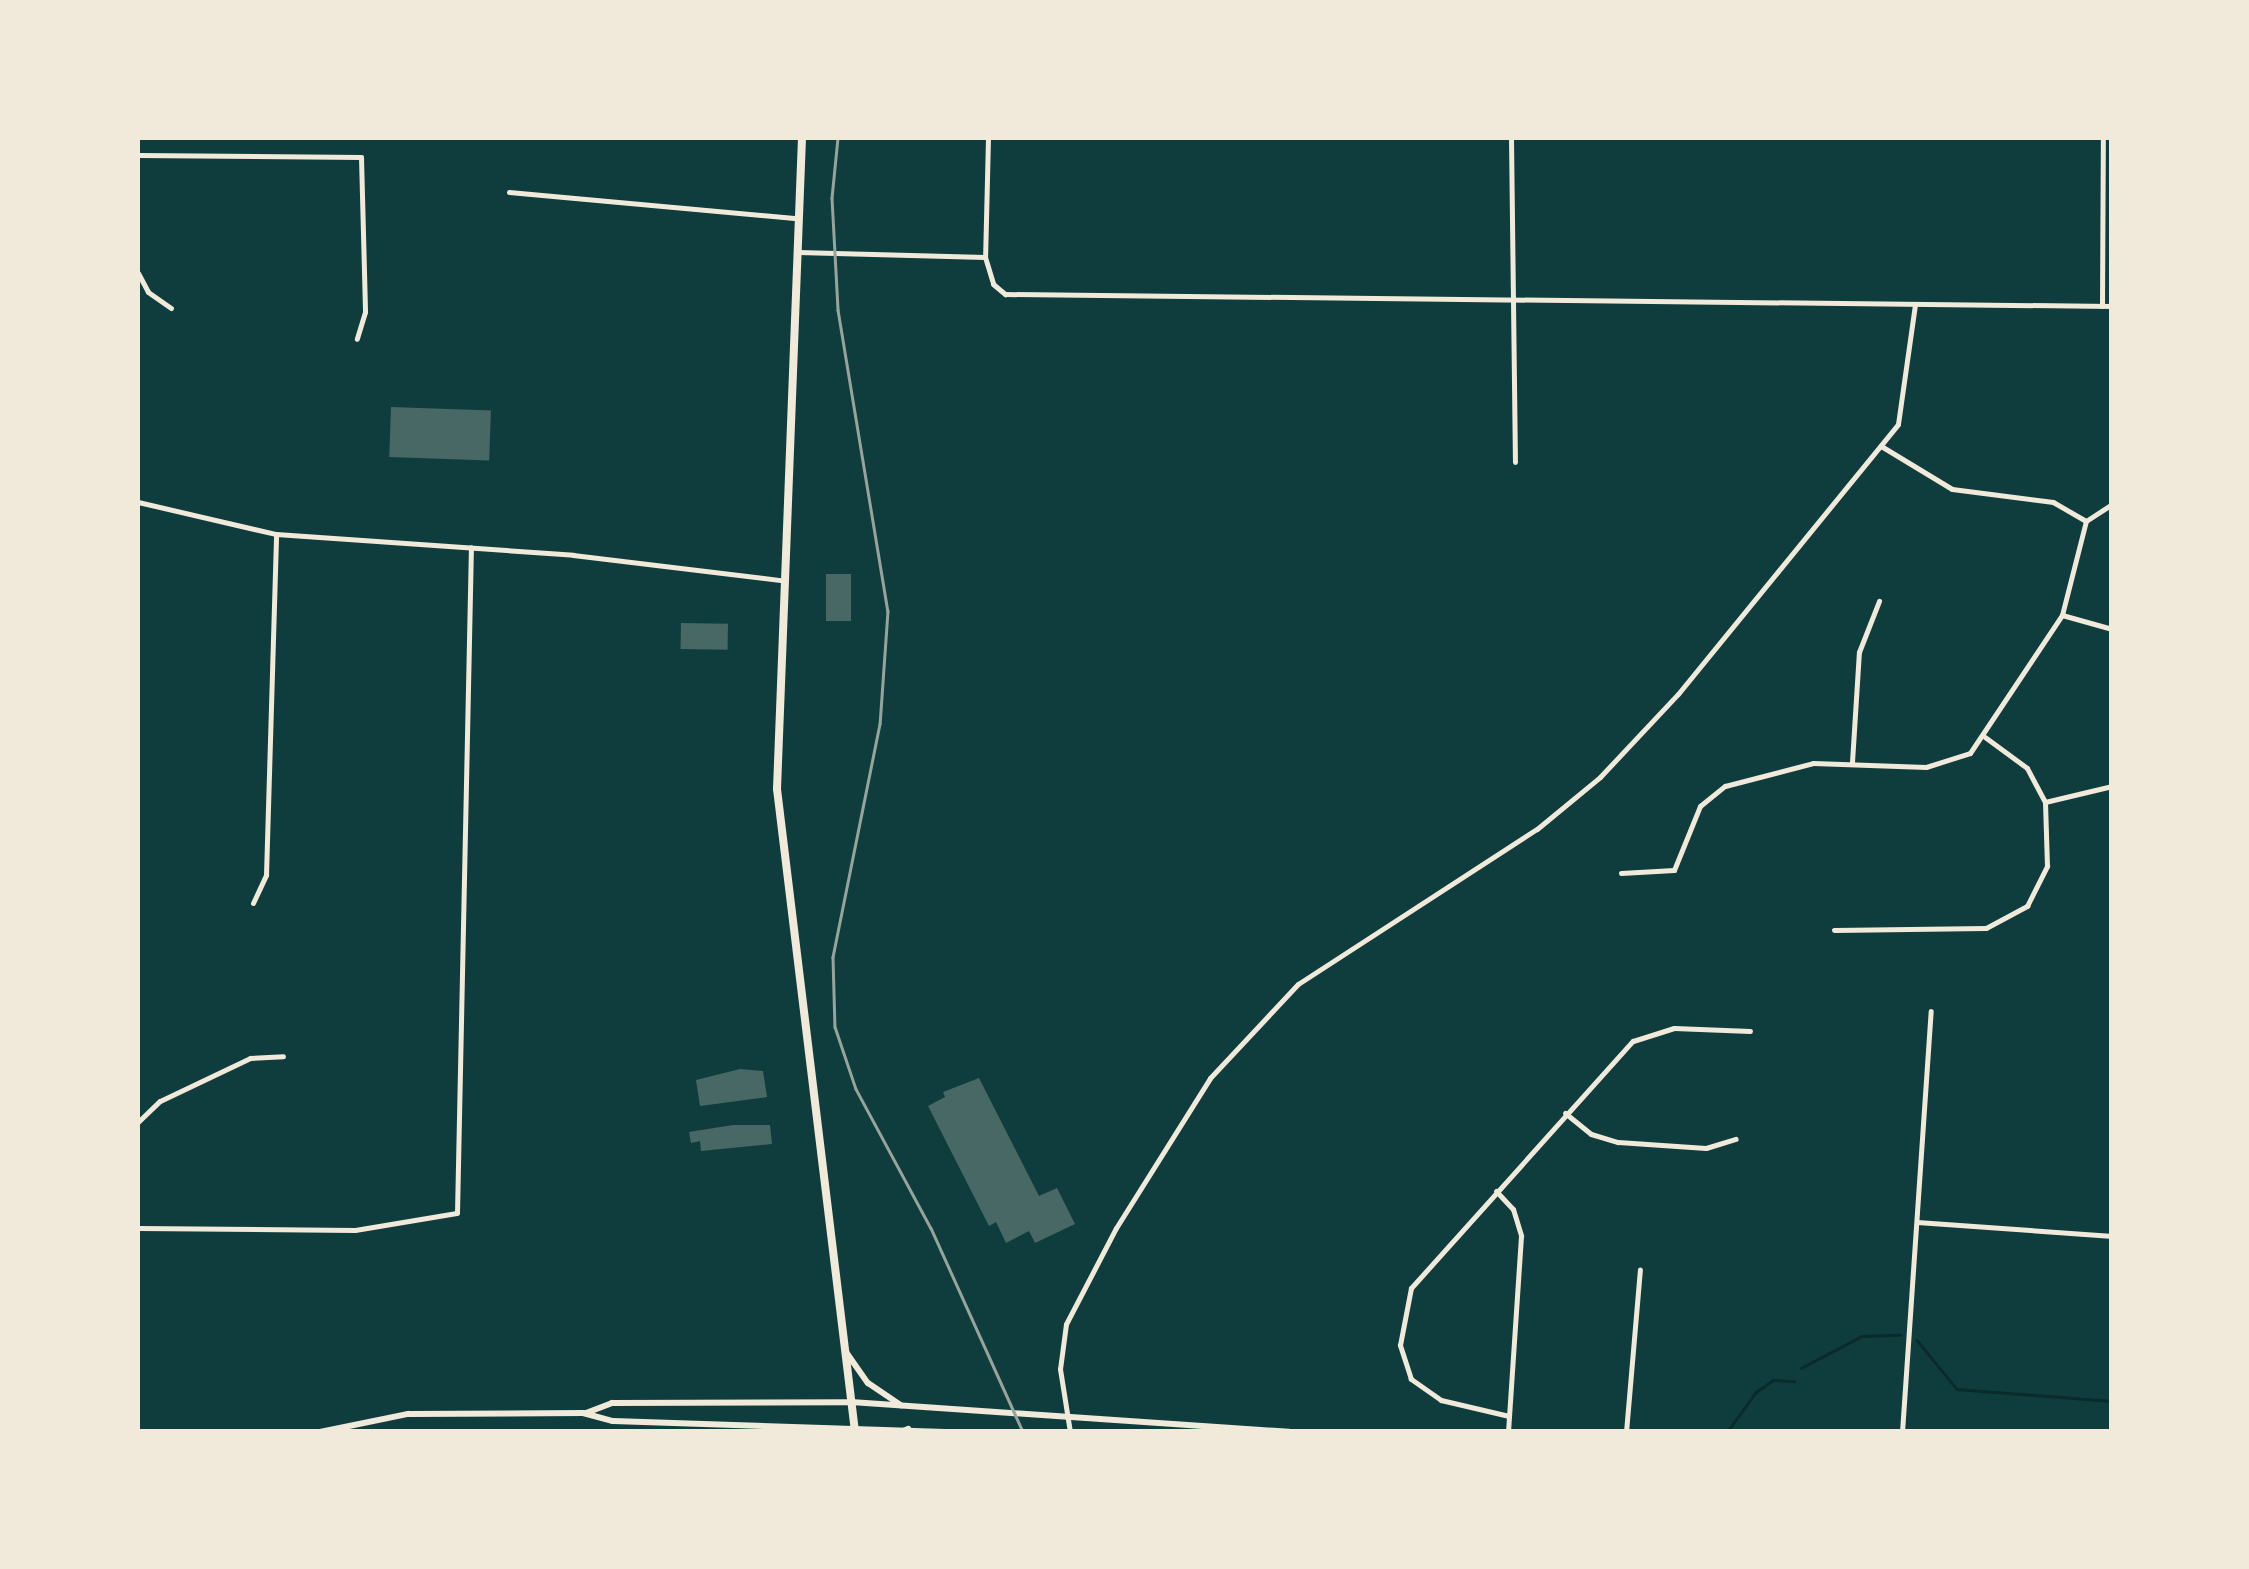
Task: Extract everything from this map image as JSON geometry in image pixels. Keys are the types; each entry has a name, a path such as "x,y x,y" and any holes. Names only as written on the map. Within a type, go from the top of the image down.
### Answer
{"main road":[{"path":"802,138 780,580 780,826 854,1429"}],"street":[{"path":"988,138 985,256 1000,292 2112,306"},
{"path":"1511,138 1516,462"},
{"path":"2102,306 2104,138"},
{"path":"138,155 361,157 365,312 358,339"},
{"path":"509,192 797,218"},
{"path":"796,252 985,256"},
{"path":"138,273 148,292 170,308"},
{"path":"1070,1432 1062,1340 1079,1298 1184,1116 1235,1048 1298,984 1538,828 1598,778 1678,694 1881,446 1901,416 1914,304"},
{"path":"1881,446 1952,489 2053,502 2086,521"},
{"path":"138,502 276,534 472,547 780,580"},
{"path":"1621,873 1674,870 1700,806 1725,786 1796,766 1852,762 1940,766 1970,753 1985,737 2062,615 2086,521 2112,504"},
{"path":"254,903 266,875 276,534"},
{"path":"138,1228 355,1230 457,1213 472,547"},
{"path":"1852,762 1859,652 1879,601"},
{"path":"2062,615 2112,629"},
{"path":"1834,930 1972,929 2009,920 2027,906 2045,876 2046,802 2028,768 1985,737"},
{"path":"2046,802 2112,786"},
{"path":"1902,1432 1930,1011"},
{"path":"1508,1416 1428,1394 1405,1369 1400,1345 1410,1288 1565,1113 1645,1034 1674,1028 1750,1030"},
{"path":"138,1122 160,1100 250,1058 283,1056"},
{"path":"1565,1113 1591,1134 1618,1142 1706,1148 1736,1139"},
{"path":"1496,1191 1513,1209 1521,1236 1508,1432"},
{"path":"1916,1222 2112,1236"},
{"path":"1626,1432 1640,1270"},
{"path":"844,1350 868,1383 901,1405"},
{"path":"586,1414 612,1403 851,1402 1289,1432"},
{"path":"320,1432 408,1414 586,1414 614,1422 945,1432"}],"building":[{"path":"391,407 491,410 489,460 389,457"},
{"path":"826,574 851,574 851,621 826,621"},
{"path":"681,623 728,624 728,650 681,649"},
{"path":"740,1069 763,1071 767,1097 700,1106 696,1080"},
{"path":"979,1078 1039,1196 1057,1188 1075,1224 1035,1243 1029,1231 1006,1243 996,1222 989,1226 928,1106 945,1097 943,1092"},
{"path":"733,1125 770,1125 772,1144 701,1151 700,1141 691,1143 689,1132"}],"waterway":[{"path":"1801,1368 1862,1336 1900,1335"},
{"path":"1917,1340 1957,1389 2112,1401"},
{"path":"1727,1432 1756,1392 1773,1380 1794,1381"}],"railway":[{"path":"838,138 832,198 838,310 888,611 880,724 833,957 835,1027 856,1089 931,1228 1023,1432"}]}
